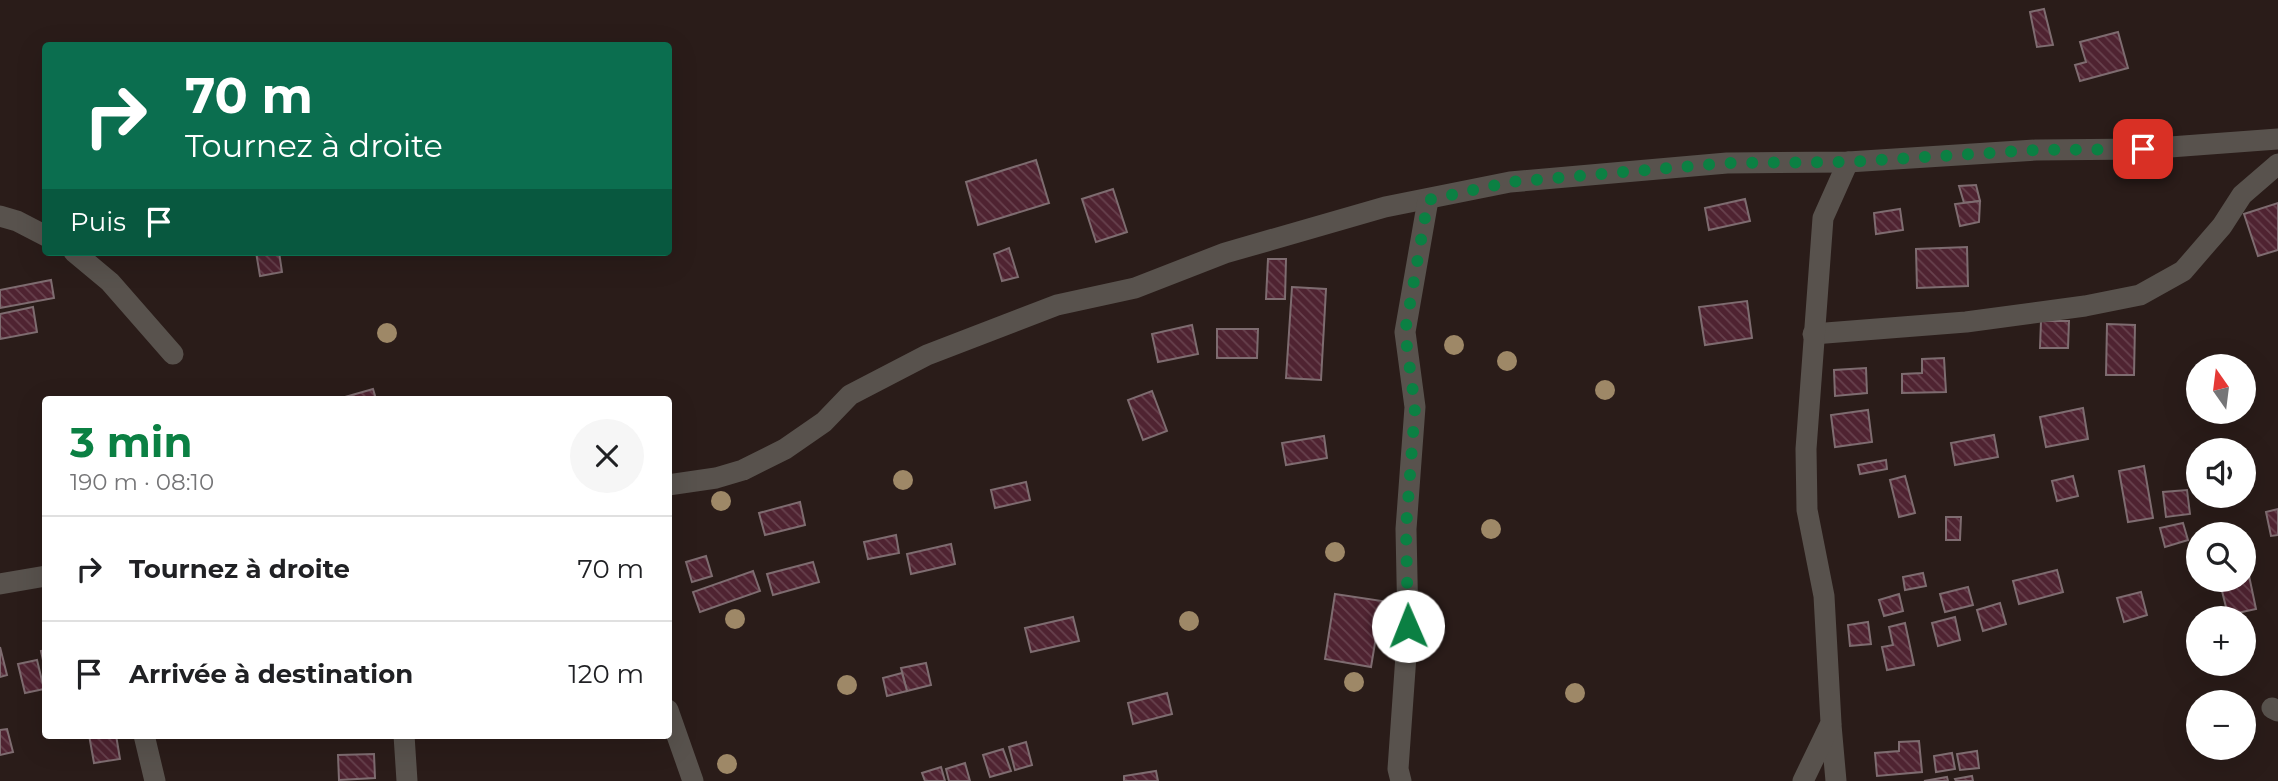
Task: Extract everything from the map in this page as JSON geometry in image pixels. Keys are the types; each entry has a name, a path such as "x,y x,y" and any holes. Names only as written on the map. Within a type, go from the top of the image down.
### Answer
{"street":[{"path":"672,484 716,478 743,470 785,449 824,422 850,395 927,355 1057,305 1135,288 1225,253 1349,216 1510,182 1727,163 1848,162 2036,150 2143,149 2278,139"},
{"path":"1836,781 1824,596 1807,510 1806,449 1823,218 1848,162"},
{"path":"1813,334 1966,322 2085,306 2140,295 2183,271 2222,226 2242,195 2278,164"},
{"path":"1401,781 1398,769 1408,626 1406,529 1415,407 1405,332 1428,200"},
{"path":"0,216 42,234"},
{"path":"79,256 110,282 173,354"},
{"path":"0,584 42,577"},
{"path":"672,721 693,781"},
{"path":"1804,781 1831,723"},
{"path":"145,739 155,781"},
{"path":"404,739 407,781"}],"building":[{"path":"2044,9 2053,45 2037,47 2030,12"},
{"path":"2118,32 2128,68 2080,81 2075,65 2086,62 2080,42"},
{"path":"1036,160 1049,203 978,225 966,182"},
{"path":"1976,185 1980,201 1964,203 1959,186"},
{"path":"1113,189 1127,232 1096,242 1082,199"},
{"path":"1745,199 1750,221 1709,230 1705,208"},
{"path":"1980,201 1979,222 1960,226 1955,204"},
{"path":"2278,203 2278,250 2258,256 2244,214"},
{"path":"1900,209 1903,230 1876,234 1874,213"},
{"path":"1967,247 1968,286 1917,288 1916,249"},
{"path":"1009,248 1018,277 1002,281 994,254"},
{"path":"257,256 280,256 282,272 260,276"},
{"path":"1268,259 1286,259 1285,299 1266,299"},
{"path":"51,280 54,298 0,308 0,290"},
{"path":"1292,287 1326,289 1321,380 1286,378"},
{"path":"1747,301 1752,338 1705,345 1699,307"},
{"path":"33,307 37,332 0,339 0,314"},
{"path":"2041,321 2069,321 2068,348 2040,348"},
{"path":"2107,324 2135,325 2134,375 2106,375"},
{"path":"1192,325 1198,354 1158,362 1152,334"},
{"path":"1217,329 1258,329 1257,358 1217,358"},
{"path":"1944,358 1946,392 1902,393 1902,374 1922,373 1922,359"},
{"path":"1866,368 1867,393 1835,396 1834,370"},
{"path":"373,389 375,396 348,396"},
{"path":"1152,391 1167,431 1143,440 1128,400"},
{"path":"2083,408 2088,439 2046,447 2040,417"},
{"path":"1868,410 1872,442 1835,447 1831,415"},
{"path":"1994,435 1998,457 1955,465 1951,443"},
{"path":"1324,436 1327,458 1286,465 1282,443"},
{"path":"1886,460 1887,469 1860,474 1858,465"},
{"path":"2144,466 2153,518 2128,522 2119,471"},
{"path":"1905,476 1915,513 1899,517 1890,480"},
{"path":"2073,476 2078,496 2057,501 2052,481"},
{"path":"1026,482 1030,500 995,508 991,490"},
{"path":"2186,490 2186,508 2189,508 2190,514 2166,517 2163,492"},
{"path":"800,502 805,525 765,535 759,513"},
{"path":"2278,509 2278,535 2271,536 2266,512"},
{"path":"1946,517 1961,517 1960,540 1946,540"},
{"path":"2183,523 2186,541 2165,547 2160,528"},
{"path":"896,535 899,553 868,559 864,542"},
{"path":"951,544 955,564 911,574 907,554"},
{"path":"706,556 712,576 692,582 686,562"},
{"path":"813,562 819,582 773,595 767,574"},
{"path":"2057,570 2063,592 2019,604 2013,581"},
{"path":"753,571 760,591 700,612 693,592"},
{"path":"1923,573 1926,586 1905,590 1903,577"},
{"path":"1968,587 1973,605 1945,612 1940,594"},
{"path":"2141,592 2147,615 2124,622 2117,598"},
{"path":"2222,592 2252,592 2255,606 2226,606"},
{"path":"1335,594 1382,601 1371,667 1325,659"},
{"path":"1899,594 1903,611 1884,616 1879,600"},
{"path":"2000,603 2006,624 1983,631 1977,610"},
{"path":"1073,617 1079,641 1031,652 1025,628"},
{"path":"1955,617 1960,640 1938,646 1932,623"},
{"path":"1868,622 1871,644 1850,646 1848,625"},
{"path":"1905,623 1914,665 1887,670 1882,647 1893,645 1889,627"},
{"path":"0,647 7,675 0,677"},
{"path":"37,660 42,689 25,693 18,664"},
{"path":"926,663 931,685 907,691 901,668"},
{"path":"902,673 907,691 887,696 883,678"},
{"path":"1167,693 1172,714 1133,724 1128,703"},
{"path":"7,729 13,752 0,755 0,730"},
{"path":"90,739 117,739 120,759 94,763"},
{"path":"1919,741 1922,772 1877,776 1875,753 1899,751 1899,742"},
{"path":"1026,742 1032,765 1015,770 1009,747"},
{"path":"1003,749 1011,771 990,777 983,755"},
{"path":"1977,751 1979,768 1960,770 1957,754"},
{"path":"1952,753 1955,769 1936,772 1934,756"},
{"path":"374,754 375,778 339,780 338,755"},
{"path":"965,763 970,781 949,781 946,769"},
{"path":"941,767 945,781 925,781 922,773"},
{"path":"1156,771 1158,781 1124,781 1124,776"},
{"path":"1972,776 1973,781 1955,779"},
{"path":"1947,777 1948,781 1924,781"}],"route":[{"path":"1408,626 1406,529 1415,407 1405,332 1428,200 1510,182 1727,163 1848,162 2036,150 2143,149"}]}
